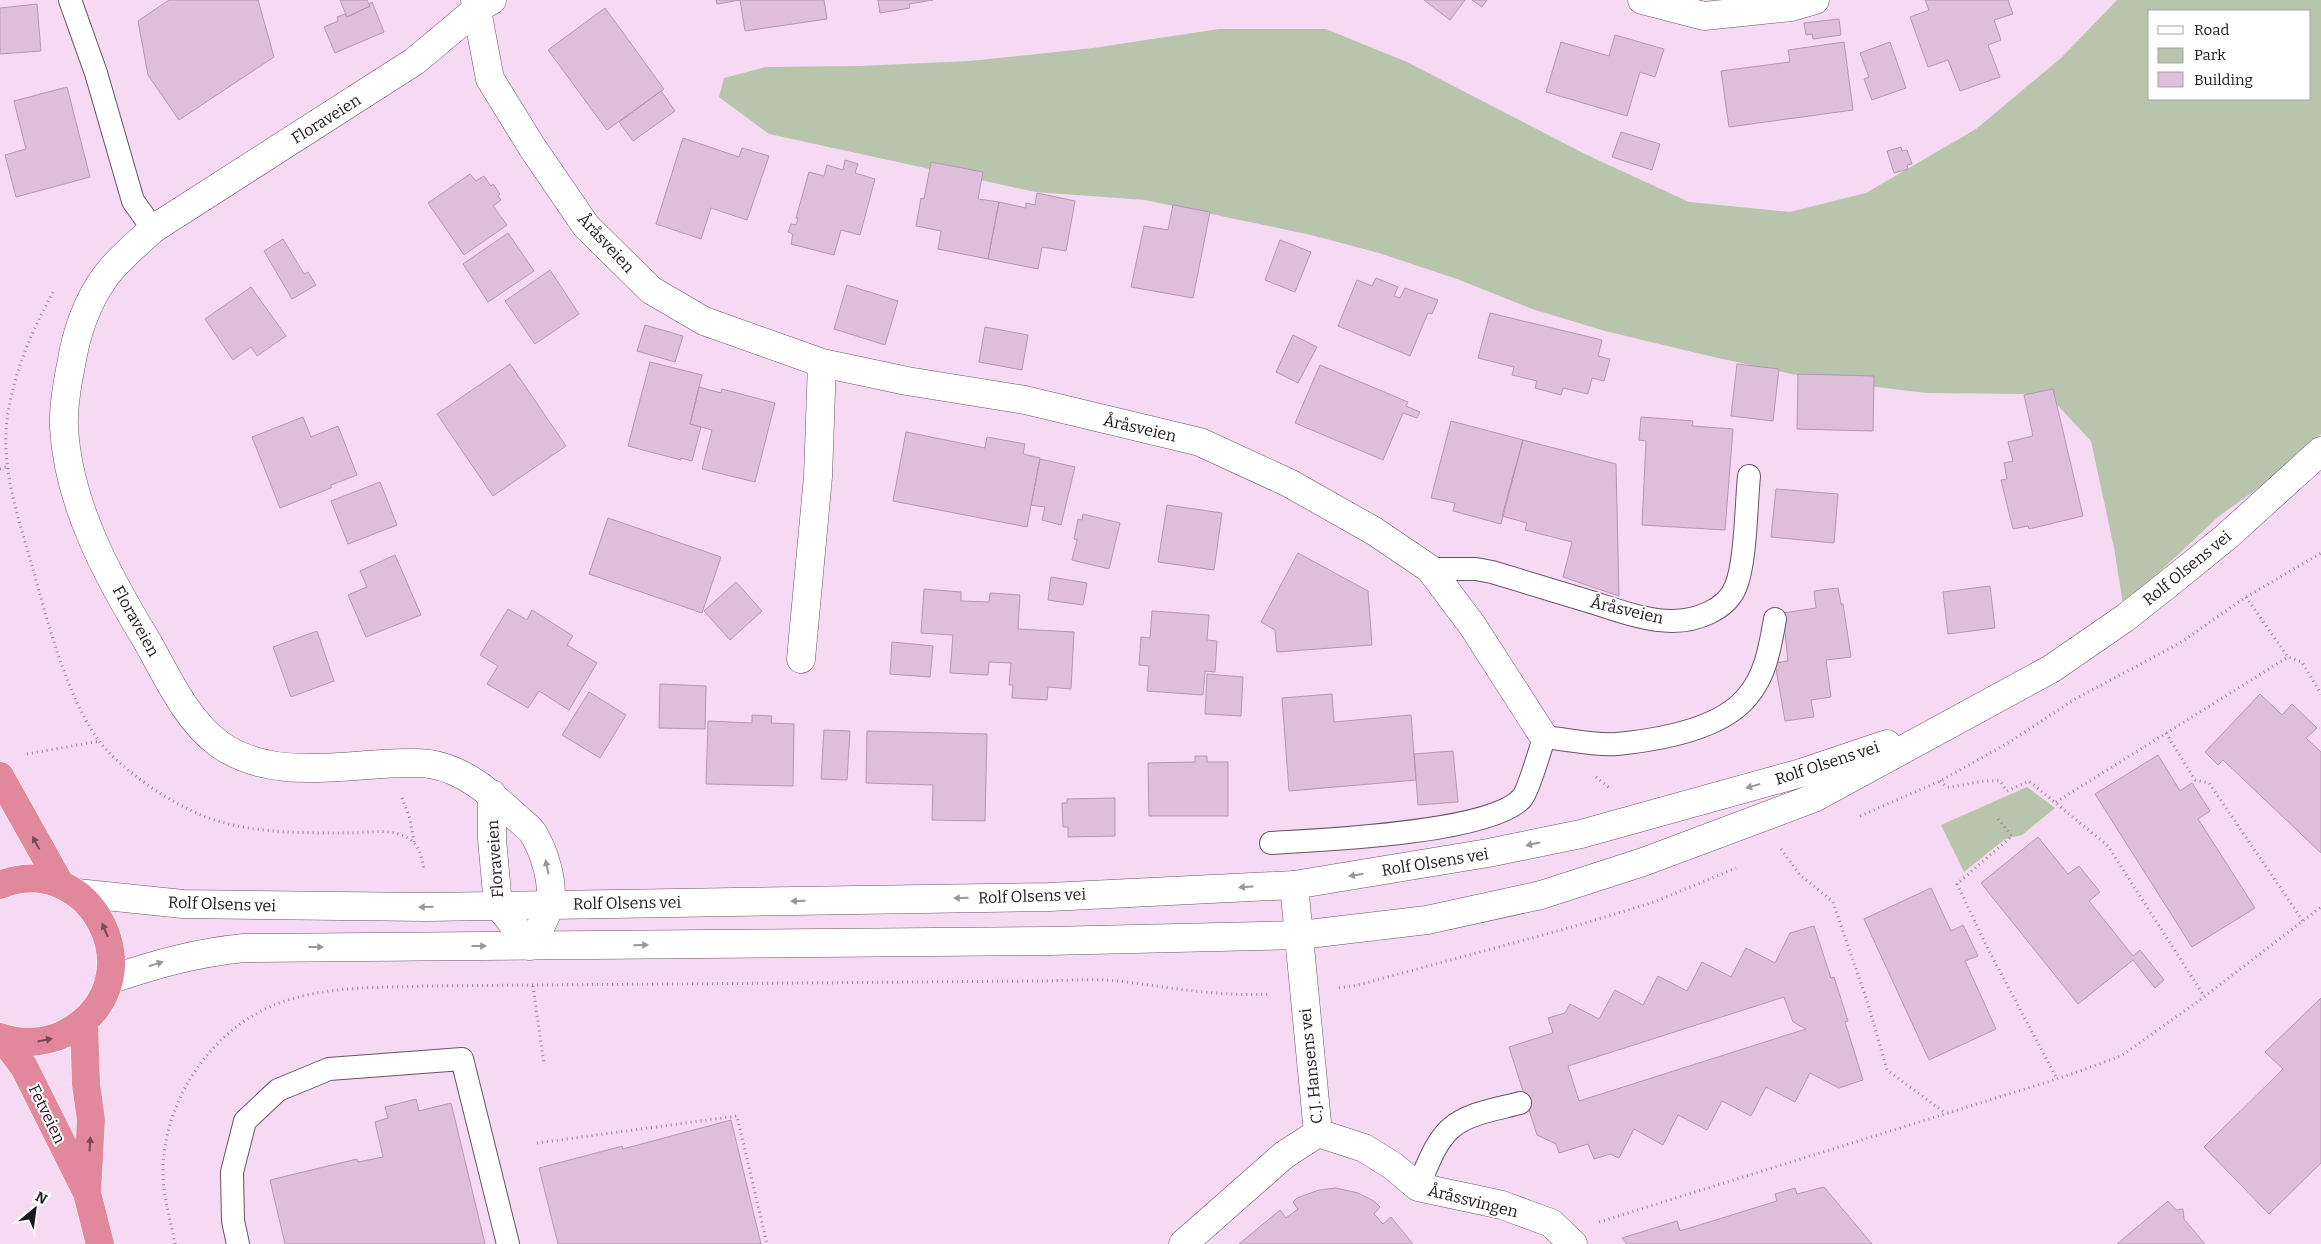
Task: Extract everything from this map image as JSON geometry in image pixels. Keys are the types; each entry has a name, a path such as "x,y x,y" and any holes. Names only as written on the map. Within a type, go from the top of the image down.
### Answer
{"highway":[{"path":"0,776 69,889"},
{"path":"0,885 11,880 37,878 69,889 91,906 102,922 110,941 112,960 110,980 104,996 84,1022 66,1034 45,1041 23,1042 1,1037"},
{"name":"Fetveien","path":"84,1022 86,1084 91,1120 87,1193"},
{"name":"Fetveien","path":"1,1037 24,1067 87,1193 100,1244"}],"main road":[{"path":"1642,0 1704,16 1791,8 1815,0"},
{"name":"Floraveien","path":"481,3 415,61 153,228 106,276 92,299 73,349 64,426 73,484 97,550 139,629 182,700 203,729 219,743 236,753 272,766 320,768 421,763 445,767 470,779 492,794 532,831 543,853 548,872 550,904 530,946 498,905 492,839 492,794"},
{"name":"Åråsveien","path":"481,3 490,79 532,147 586,226 652,290 704,321 822,363 907,381 1025,400 1200,442 1289,483 1374,531 1430,569 1472,625 1544,737"},
{"path":"801,659 818,477 822,363"},
{"name":"Rolf Olsens vei","path":"110,980 176,958 204,952 244,948 1049,941 1300,935 1427,920 1541,895 1643,862 1814,798 2051,669 2125,618 2226,537 2321,451"},
{"name":"Rolf Olsens vei","path":"69,889 183,904 237,906 498,905 1049,897 1294,885 1488,853 1581,834 1801,773 1966,716"},
{"name":"C.J. Hansens vei","path":"1183,1244 1284,1155 1318,1133 1294,885"},
{"name":"Åråssvingen","path":"1318,1133 1364,1148 1392,1166 1418,1187 1502,1205 1551,1223 1574,1244"}],"lane":[{"path":"70,0 96,73 133,201 153,228"},
{"name":"Åråsveien","path":"1430,569 1476,569 1492,572 1633,615 1671,621 1708,614 1721,606 1731,595 1736,585 1741,562 1749,476"},
{"path":"1272,843 1366,837 1470,822 1499,813 1523,797 1544,737 1615,744 1682,733 1726,716 1748,697 1762,673 1768,657 1775,620"},
{"path":"238,1244 233,1220 232,1172 245,1121 278,1090 329,1069 462,1058 508,1244"},
{"path":"1418,1187 1432,1155 1451,1128 1463,1120 1520,1103"}],"path":[{"path":"0,469 8,466"},
{"path":"2246,598 2288,657 2302,662 2321,694"},
{"path":"2056,802 2288,657"},
{"path":"2166,733 2195,780 2209,783 2303,921"},
{"path":"19,755 100,741"},
{"path":"379,764 403,799 410,820 414,843"},
{"path":"1940,781 1947,787 1971,785 1982,780 2000,781 2007,790 2029,781 2056,802 2108,846 2204,996"},
{"path":"1998,819 2012,836 1957,884 2057,1079"},
{"path":"1781,850 1800,875 1833,902 1867,1001 1888,1070 1945,1113"},
{"path":"1551,1223 1591,1224 2057,1079 2121,1056 2321,907"},
{"path":"176,1244 163,1177 165,1148 180,1098 193,1073 212,1048 235,1027 261,1011 288,1000 346,989 1116,981 1174,990 1237,996"},
{"path":"533,986 544,1065"},
{"path":"537,1143 737,1116 767,1244"}],"green space":[{"path":"2117,0 2321,0 2321,434 2294,462 2218,517 2152,579 2126,599 2123,604 2114,548 2091,441 2047,394 1926,393 1819,380 1705,355 1605,331 1532,309 1457,279 1379,253 1311,235 1145,200 1035,192 769,134 719,97 724,78 766,67 860,66 970,61 1093,48 1219,29 1326,29 1407,62 1587,155 1689,202 1790,212 1866,193 1976,129 2061,58"},
{"path":"2027,787 2055,808 2022,835 2005,839 1964,872 1941,825"}],"building":[{"path":"169,0 258,0 274,57 179,120 148,75 138,21"},
{"path":"340,0 367,0 370,6 347,17"},
{"path":"716,0 740,0 717,4"},
{"path":"740,0 824,0 827,19 745,31"},
{"path":"878,0 933,0 909,4 910,8 880,13"},
{"path":"1424,0 1465,0 1450,20"},
{"path":"1472,0 1487,0 1482,7"},
{"path":"1925,0 2008,0 2013,14 1994,20 2001,40 1988,45 2000,77 1960,91 1948,60 1928,67 1910,17 1929,10"},
{"path":"372,2 384,32 335,53 324,27 338,21 337,17 345,14 347,17 370,6 369,4"},
{"path":"37,4 41,51 0,54 0,8"},
{"path":"605,8 664,89 607,130 548,50"},
{"path":"1839,19 1841,35 1813,39 1812,34 1806,35 1804,23"},
{"path":"1615,35 1664,49 1655,77 1640,72 1627,116 1546,92 1561,42 1609,56"},
{"path":"1844,42 1853,110 1729,127 1721,71 1790,62 1788,50"},
{"path":"1890,42 1906,88 1872,100 1864,79 1869,77 1860,53"},
{"path":"67,87 90,177 16,197 5,155 26,149 14,101"},
{"path":"661,91 675,111 633,141 619,122"},
{"path":"1621,132 1660,144 1652,170 1612,157"},
{"path":"683,138 739,157 742,148 769,156 747,220 711,208 701,239 656,224"},
{"path":"1901,147 1902,151 1907,150 1912,164 1907,165 1908,169 1894,173 1887,151"},
{"path":"845,160 858,164 855,173 875,179 860,235 841,230 834,255 791,244 793,234 788,232 791,224 796,225 798,218 796,218 809,172 824,176 827,165 843,170"},
{"path":"931,162 983,172 978,199 999,202 988,259 938,249 941,231 916,226 921,198 924,199"},
{"path":"470,174 476,181 484,176 491,186 493,184 500,194 498,196 501,200 493,206 507,225 464,255 428,203"},
{"path":"1037,193 1075,201 1066,251 1042,247 1038,269 988,259 999,202 1026,208 1026,203 1035,205"},
{"path":"1173,205 1210,212 1193,298 1131,287 1144,226 1168,230"},
{"path":"508,233 534,271 488,302 463,264"},
{"path":"283,239 304,274 308,272 316,285 292,299 264,251"},
{"path":"1280,240 1311,252 1295,292 1265,280"},
{"path":"550,270 579,314 535,344 505,301"},
{"path":"1376,278 1398,287 1394,296 1400,298 1405,288 1438,300 1432,314 1428,313 1410,356 1338,326 1357,280 1372,286"},
{"path":"847,285 898,301 885,345 834,329"},
{"path":"251,287 286,336 257,356 251,347 233,360 205,319"},
{"path":"1490,313 1602,340 1598,356 1610,359 1604,381 1592,378 1588,394 1563,388 1561,395 1535,388 1537,381 1512,375 1514,367 1478,358"},
{"path":"645,325 683,336 675,362 637,351"},
{"path":"985,327 1028,335 1022,370 979,362"},
{"path":"1293,335 1317,347 1298,383 1276,372"},
{"path":"650,362 702,375 690,424 701,427 692,461 681,458 681,460 628,446"},
{"path":"510,364 566,446 493,496 437,414"},
{"path":"1737,364 1779,369 1773,421 1731,416"},
{"path":"1320,365 1408,402 1406,406 1420,412 1417,418 1403,413 1383,460 1295,423"},
{"path":"1798,374 1874,376 1873,431 1797,429"},
{"path":"699,387 721,393 722,389 775,403 755,482 702,469 712,430 690,424"},
{"path":"2053,389 2083,516 2029,529 2028,526 2013,529 2001,480 2007,479 2004,463 2013,461 2008,442 2033,436 2024,395"},
{"path":"303,417 311,437 338,426 357,475 331,485 331,488 280,508 252,437"},
{"path":"1641,417 1693,421 1692,426 1733,429 1725,530 1642,525 1646,441 1639,440"},
{"path":"1451,421 1523,440 1501,524 1453,511 1455,503 1431,498"},
{"path":"906,432 985,448 987,437 1025,444 1023,454 1040,458 1027,527 893,501"},
{"path":"1523,440 1616,464 1619,596 1563,577 1572,542 1525,530 1527,523 1502,516"},
{"path":"1040,459 1075,467 1061,525 1042,520 1045,507 1031,505"},
{"path":"380,482 397,525 348,544 331,501"},
{"path":"1776,489 1838,494 1834,543 1771,537"},
{"path":"1167,505 1222,513 1214,570 1158,562"},
{"path":"1083,514 1120,523 1109,569 1072,560 1077,540 1074,539 1078,519 1082,520"},
{"path":"608,518 721,557 702,613 589,574"},
{"path":"1298,553 1368,591 1372,645 1277,652 1275,630 1261,622"},
{"path":"395,555 421,615 366,637 348,595 367,587 360,571"},
{"path":"1051,577 1087,583 1083,605 1048,600"},
{"path":"736,582 762,611 730,640 704,611"},
{"path":"1990,586 1995,628 1948,634 1943,592"},
{"path":"1838,588 1841,604 1843,604 1851,657 1826,660 1831,697 1811,700 1814,717 1785,721 1775,663 1788,661 1783,613 1816,608 1814,591"},
{"path":"924,589 961,592 961,601 989,602 990,593 1020,595 1018,629 1074,632 1071,689 1048,687 1047,700 1012,698 1013,685 1009,685 1011,663 989,662 988,675 950,673 953,635 921,633"},
{"path":"508,609 527,620 532,610 573,636 567,645 597,663 569,710 539,691 528,708 487,684 498,666 480,655"},
{"path":"1152,611 1209,615 1207,640 1217,641 1215,672 1205,671 1203,695 1147,691 1149,666 1139,665 1141,637 1150,638"},
{"path":"317,631 334,681 291,697 273,647"},
{"path":"892,642 933,646 930,677 890,674"},
{"path":"1207,674 1243,677 1241,716 1205,714"},
{"path":"660,684 706,686 705,729 659,728"},
{"path":"589,692 626,715 600,758 562,735"},
{"path":"1332,694 1334,722 1411,715 1416,780 1289,791 1282,698"},
{"path":"2260,694 2282,715 2292,704 2317,728 2306,738 2321,752 2321,853 2223,760 2218,765 2205,752"},
{"path":"752,715 772,716 771,723 794,724 793,786 706,784 708,721 752,723"},
{"path":"824,730 850,731 847,780 821,779"},
{"path":"867,731 987,734 985,821 932,820 933,785 866,783"},
{"path":"1453,751 1458,802 1418,805 1414,754"},
{"path":"2158,755 2180,791 2192,783 2210,811 2198,819 2255,908 2192,947 2095,794"},
{"path":"1195,756 1207,756 1207,762 1228,762 1228,816 1149,816 1148,763 1195,762"},
{"path":"1115,798 1115,836 1068,837 1068,827 1063,827 1062,803 1067,803 1067,799"},
{"path":"2038,837 2068,874 2079,866 2100,892 2089,901 2133,956 2140,950 2164,980 2155,988 2133,960 2078,1004 1981,883"},
{"path":"1931,888 1951,931 1963,925 1978,956 1965,961 1996,1029 1929,1060 1864,919"},
{"path":"1814,926 1831,978 1834,977 1848,1021 1845,1022 1863,1080 1839,1088 1810,1073 1795,1102 1766,1087 1751,1116 1722,1101 1707,1130 1678,1115 1663,1145 1634,1129 1619,1158 1610,1154 1594,1159 1588,1144 1559,1153 1556,1144 1537,1135 1509,1047 1553,1033 1548,1018 1565,1013 1570,1004 1599,1019 1615,990 1643,1005 1658,976 1687,991 1702,962 1731,977 1746,948 1775,963 1790,933","holes":["1784,997 1793,1022 1806,1029 1579,1101 1568,1066"]},
{"path":"2321,998 2321,1163 2269,1214 2204,1147 2283,1069 2265,1052"},
{"path":"416,1099 419,1111 451,1103 485,1244 285,1244 270,1180 357,1159 358,1162 383,1157 375,1122 388,1118 385,1107"},
{"path":"731,1120 761,1244 558,1244 539,1168 622,1146 623,1149"},
{"path":"1824,1187 1872,1244 1627,1244 1622,1238 1677,1221 1680,1231 1777,1201 1775,1194 1795,1188 1797,1194"},
{"path":"1336,1188 1358,1193 1374,1201 1380,1207 1374,1214 1383,1224 1391,1217 1413,1244 1239,1244 1280,1210 1286,1218 1298,1209 1293,1202 1297,1198 1319,1190"},
{"path":"2168,1201 2176,1210 2183,1209 2184,1219 2205,1244 2117,1244"}]}
